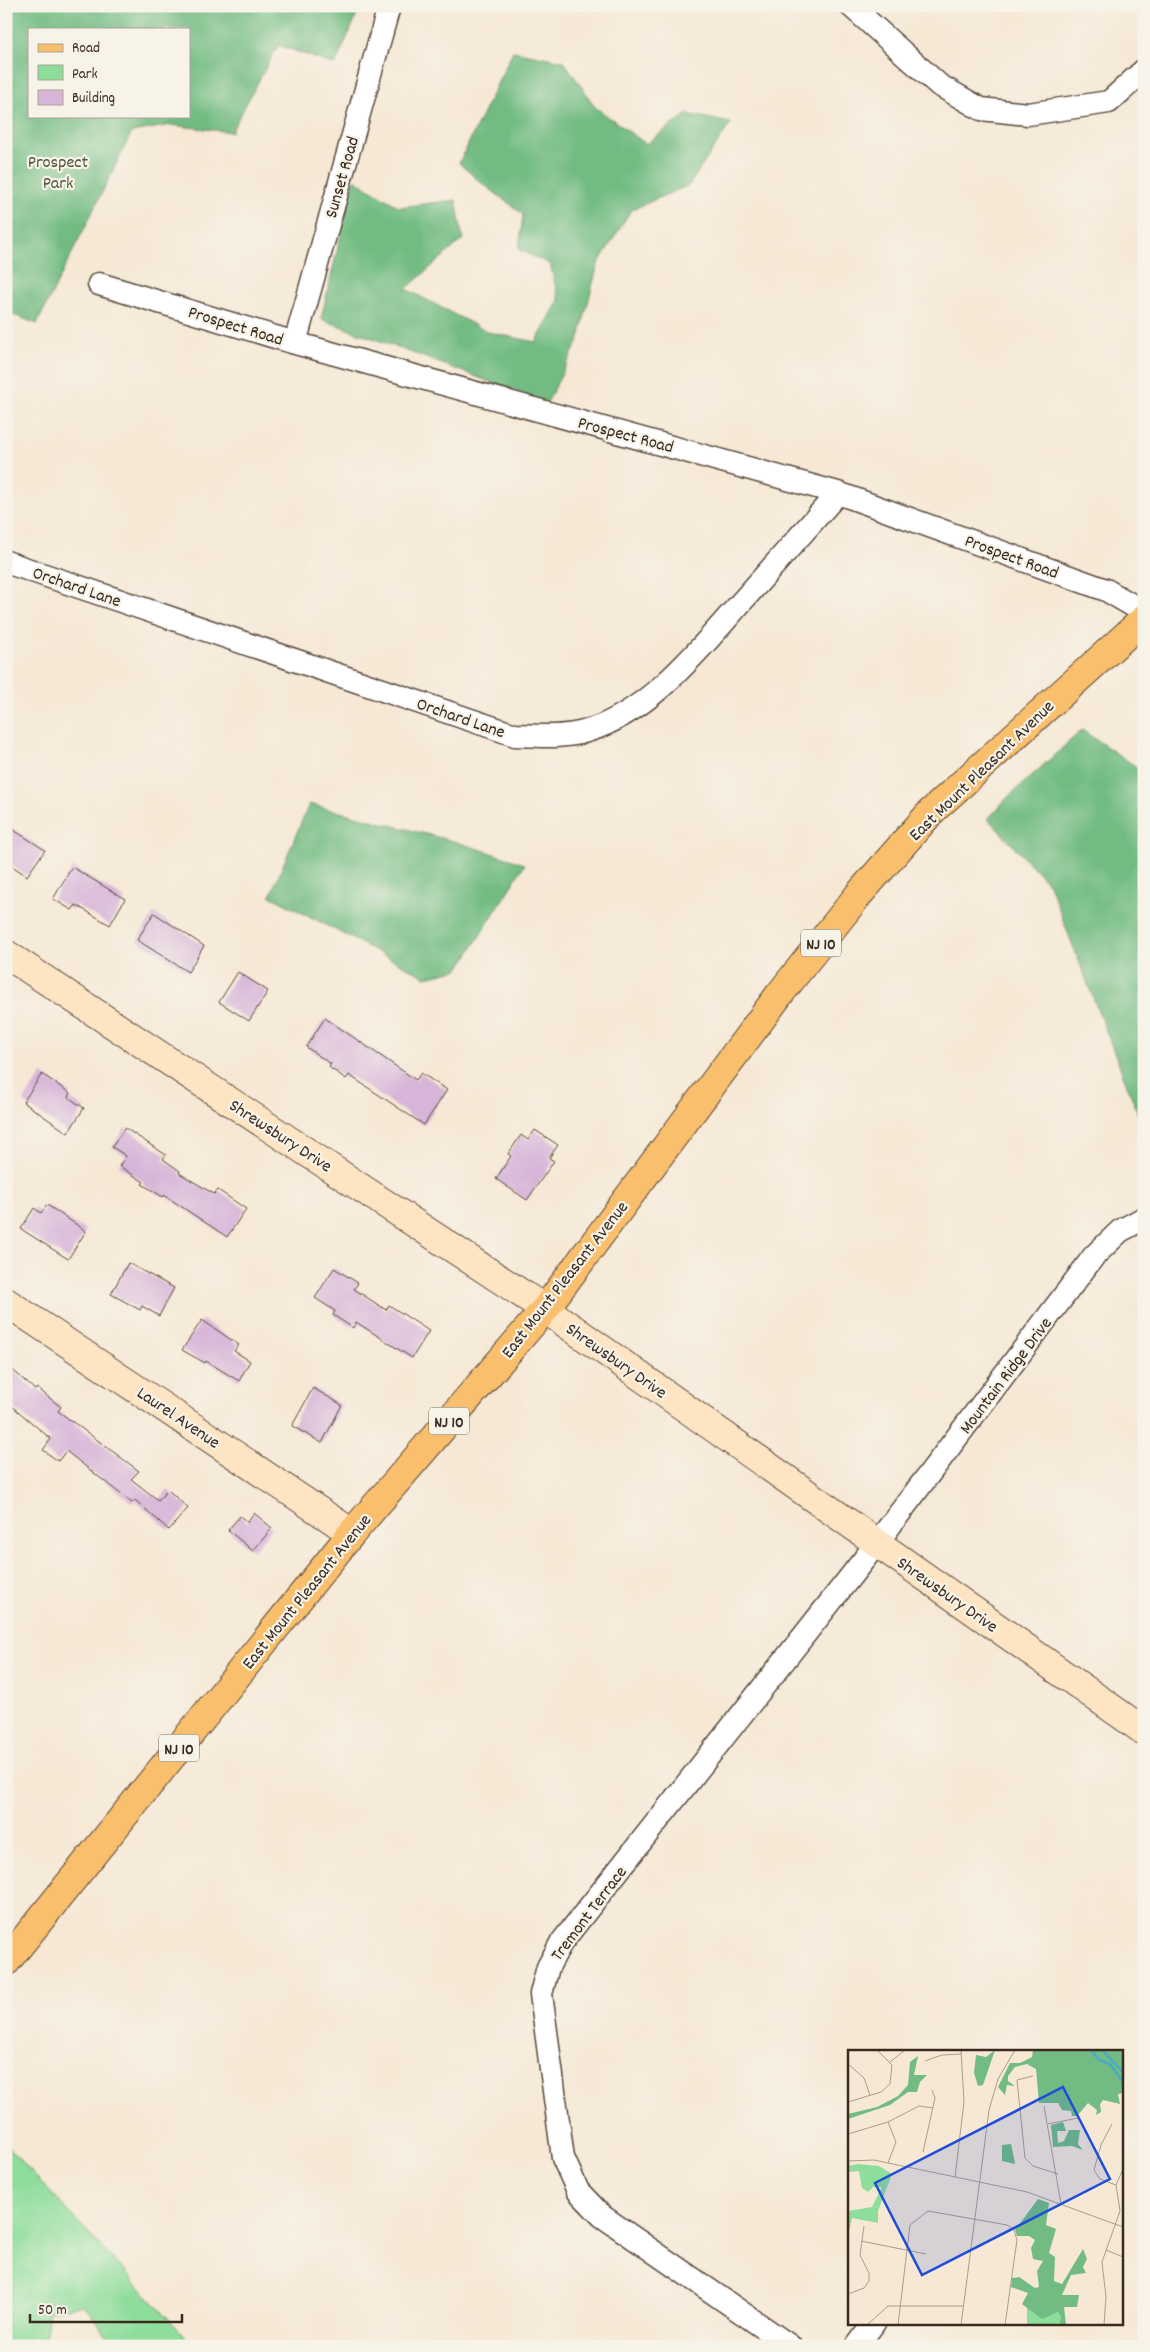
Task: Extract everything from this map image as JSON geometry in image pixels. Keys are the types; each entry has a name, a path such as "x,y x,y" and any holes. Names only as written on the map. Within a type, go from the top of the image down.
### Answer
{"main road":[{"name":"East Mount Pleasant Avenue","path":"6,1962 352,1533 545,1310 774,1003 860,893 931,812 1144,619"},
{"name":"Shrewsbury Drive","path":"6,954 545,1310 1144,1731"},
{"name":"Laurel Avenue","path":"6,1302 352,1533"}],"street":[{"path":"851,6 940,86 981,109 1028,114 1108,102 1144,70"},
{"name":"Sunset Road","path":"294,343 388,10"},
{"name":"Prospect Road","path":"99,284 294,343 838,493 1106,590 1144,612"},
{"name":"Orchard Lane","path":"6,562 515,735 554,736 586,732 609,722 640,704 688,662 838,493"},
{"name":"Mountain Ridge Drive","path":"877,1544 1094,1256 1120,1231 1144,1218"},
{"name":"Tremont Terrace","path":"790,2346 602,2216 578,2191 563,2158 541,1994 548,1967 561,1943 877,1544"},
{"path":"857,2346 873,2324"}],"green space":[{"name":"Prospect Park","path":"6,6 361,6 335,65 278,45 231,132 171,125 132,132 37,324 6,312"},
{"path":"513,51 564,61 595,107 646,144 687,114 731,123 689,185 631,210 598,264 578,342 547,403 321,319 354,179 399,207 456,200 463,239 406,289 488,332 536,342 559,300 550,264 519,250 523,214 479,181 459,163"},
{"path":"1082,730 1144,772 1144,1129 1049,884 988,819 1007,798"},
{"path":"309,804 457,842 525,864 459,969 426,977 270,896"},
{"path":"6,2145 194,2346 115,2346 84,2305 49,2311 44,2346 6,2346"}],"building":[{"path":"6,825 45,850 27,876 6,862"},
{"path":"72,867 125,899 110,925 76,905 72,910 53,899"},
{"path":"154,913 204,946 188,972 137,940"},
{"path":"238,972 268,991 249,1021 219,1002"},
{"path":"325,1018 416,1080 421,1073 447,1090 424,1125 349,1075 346,1079 329,1067 331,1064 306,1047"},
{"path":"42,1074 70,1093 68,1097 84,1108 68,1133 23,1102"},
{"path":"125,1128 166,1155 163,1159 180,1171 179,1173 214,1194 218,1190 246,1209 227,1237 164,1195 163,1197 142,1184 144,1182 119,1166 126,1156 112,1147"},
{"path":"535,1130 558,1145 549,1158 554,1161 527,1200 496,1179 511,1156 508,1154 521,1135 528,1140"},
{"path":"47,1205 86,1231 68,1259 21,1229 34,1208 41,1213"},
{"path":"128,1263 174,1288 159,1316 142,1306 140,1310 111,1294"},
{"path":"334,1268 358,1283 354,1289 386,1310 389,1305 429,1331 412,1358 356,1322 353,1328 333,1315 335,1311 315,1298"},
{"path":"202,1320 239,1345 234,1351 250,1361 239,1381 206,1361 205,1363 182,1350"},
{"path":"6,1364 35,1390 37,1388 61,1407 58,1411 139,1471 131,1479 158,1500 168,1490 188,1508 169,1530 135,1500 132,1503 66,1451 58,1461 43,1450 51,1439 6,1401"},
{"path":"313,1388 342,1405 322,1443 292,1426"},
{"path":"254,1513 272,1528 253,1551 228,1530 240,1516 247,1522"}]}
